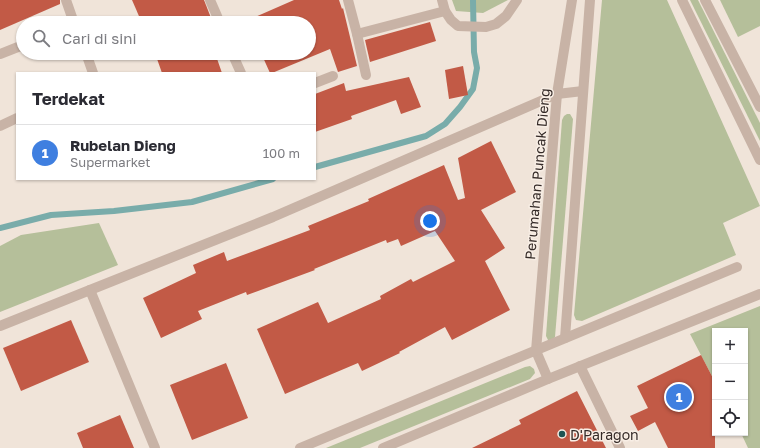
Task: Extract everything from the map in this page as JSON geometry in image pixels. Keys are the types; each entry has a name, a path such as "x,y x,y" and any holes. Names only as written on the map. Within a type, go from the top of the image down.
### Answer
{"street":[{"path":"66,0 72,16"},
{"path":"210,0 217,16"},
{"path":"348,0 366,74"},
{"path":"442,0 451,20 458,26 486,27 496,24 506,16 517,0"},
{"name":"Perumahan Puncak Dieng","path":"548,379 536,351 557,94 572,0"},
{"path":"565,338 590,0"},
{"path":"682,0 760,160"},
{"path":"705,0 760,107"},
{"path":"357,34 446,11"},
{"path":"0,54 16,48"},
{"path":"89,60 94,72"},
{"path":"235,60 241,72"},
{"path":"316,83 333,76"},
{"path":"0,326 273,217 557,94 583,90"},
{"path":"0,126 16,118"},
{"path":"300,448 737,267"},
{"path":"90,290 155,448"},
{"path":"383,448 403,444 548,379 760,294"},
{"path":"580,366 620,448"}],"green space":[{"path":"452,0 508,0 483,13 456,11"},
{"path":"602,0 667,0 760,206 723,223 736,255 582,321 576,320 574,315"},
{"path":"690,0 698,0 760,123 760,141"},
{"path":"720,0 760,0 760,26 738,37"},
{"path":"567,114 570,114 573,119 555,337 553,340 548,340 546,336 562,120"},
{"path":"99,223 118,265 0,312 0,246 21,235"},
{"path":"760,306 760,448 748,448 742,436 748,436 748,328 712,328 712,376 690,334"},
{"path":"530,366 534,369 535,373 530,379 360,448 326,448 525,367"}],"building":[{"path":"0,0 60,0 60,4 32,16 16,16 16,23 0,30"},
{"path":"132,0 204,0 210,16 139,16"},
{"path":"294,0 339,0 342,9 343,8 357,66 338,72 330,49 316,55 316,16 258,16"},
{"path":"430,22 436,41 370,62 365,40"},
{"path":"157,60 217,60 222,72 162,72"},
{"path":"264,60 303,60 274,72 270,72"},
{"path":"463,66 468,95 449,99 445,70"},
{"path":"409,77 421,107 401,114 396,100 351,116 352,119 316,132 316,94 344,83 346,91"},
{"path":"491,141 516,192 481,210 505,248 485,261 510,310 452,340 445,327 399,352 400,353 362,371 358,363 285,394 257,329 318,302 328,323 381,299 380,296 411,279 413,282 455,261 435,231 401,246 398,239 387,243 386,240 314,269 315,270 247,295 246,292 198,311 202,319 161,338 143,298 196,273 193,265 224,252 227,261 310,230 308,226 369,201 368,199 444,165 458,200 465,198 458,158"},
{"path":"71,320 89,362 21,391 3,348"},
{"path":"701,355 712,376 712,436 715,436 715,448 668,448 655,422 638,431 630,416 648,408 637,386"},
{"path":"226,363 248,418 192,440 170,385"},
{"name":"D'Paragon","path":"577,391 606,448 472,448 521,424 519,420"},
{"path":"120,415 134,448 83,448 77,433"}],"waterway":[{"path":"316,167 426,136 445,124 473,89 477,68 474,52 473,0"},
{"path":"0,228 51,215 114,211 192,202 269,180"}],"place":[{"name":"Rubelan Dieng","path":"679,397"},
{"name":"D'Paragon","path":"562,434"}]}
